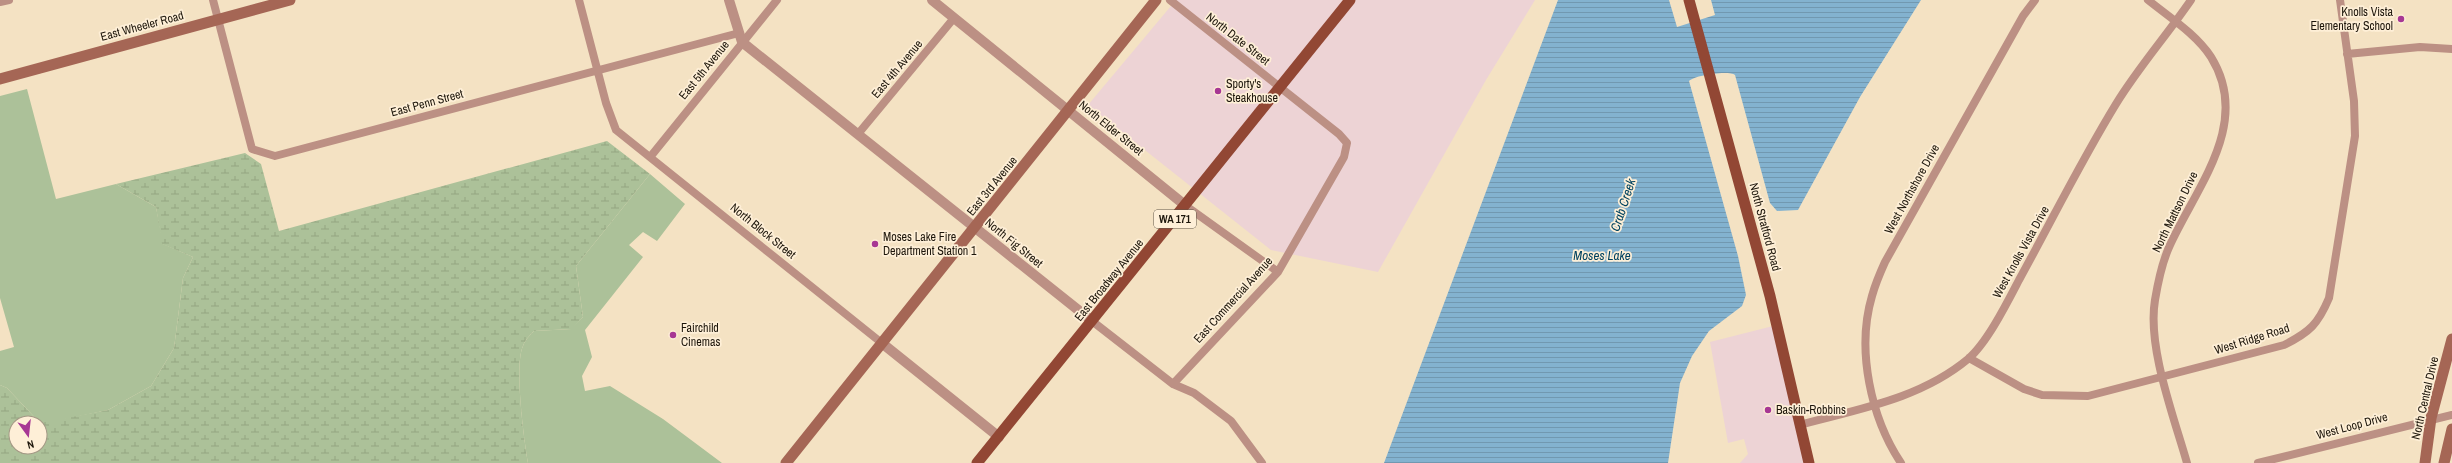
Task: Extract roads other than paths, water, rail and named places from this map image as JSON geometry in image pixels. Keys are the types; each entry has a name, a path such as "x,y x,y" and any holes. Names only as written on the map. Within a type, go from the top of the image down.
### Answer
{"main road":[{"name":"East Wheeler Road","path":"0,78 290,0"},
{"name":"East 3rd Avenue","path":"786,463 883,344 1156,0"},
{"name":"East Broadway Avenue","path":"977,463 1186,206 1279,87 1350,0"},
{"name":"North Stratford Road","path":"1689,1 1770,296 1809,463"},
{"name":"North Central Drive","path":"2424,463 2431,418 2452,339"},
{"path":"2444,463 2452,429"}],"street":[{"path":"0,2 9,0"},
{"path":"213,0 218,19"},
{"name":"North Block Street","path":"578,0 597,71 616,130 651,156 999,437"},
{"path":"729,0 740,38"},
{"name":"East 5th Avenue","path":"651,156 740,38 777,0"},
{"name":"North Elder Street","path":"932,0 1186,206 1278,272"},
{"name":"North Date Street","path":"1170,0 1339,134 1347,143"},
{"name":"West Northshore Drive","path":"1875,406 1867,365 1866,334 1872,297 1885,262 2023,16 2035,0"},
{"name":"North Mattson Drive","path":"2148,0 2197,40 2210,57 2220,76 2226,98 2226,120 2221,144 2169,246 2160,273 2154,302 2155,338 2163,377 2187,463"},
{"name":"West Knolls Vista Drive","path":"1799,425 1875,406 1910,394 1942,377 1969,358 1991,329 2117,103 2191,0"},
{"name":"West Ridge Road","path":"1969,358 2024,389 2042,395 2088,396 2284,345 2306,334 2320,320 2329,298 2355,136 2354,101 2340,0"},
{"name":"East 4th Avenue","path":"858,134 954,18"},
{"name":"East Penn Street","path":"218,19 252,149 275,156 597,71 740,38"},
{"name":"North Fig Street","path":"740,38 974,228 1092,321 1173,384 1194,393 1231,421 1262,463"},
{"path":"2347,54 2420,47 2452,49"},
{"name":"East Commercial Avenue","path":"1173,384 1278,272 1334,176 1347,149 1347,143"},
{"path":"1875,406 1889,444 1901,463"},
{"name":"West Loop Drive","path":"2258,463 2431,418 2452,415"}],"water":[{"name":"Moses Lake","path":"1558,0 1669,0 1677,27 1715,15 1711,0 1921,0 1860,97 1798,210 1777,211 1770,203 1735,75 1726,73 1712,74 1698,77 1689,81 1738,256 1746,295 1742,306 1709,331 1692,356 1680,383 1668,463 1384,463"}],"place":[{"name":"Knolls Vista Elementary School","path":"2401,19"},
{"name":"Sporty's Steakhouse","path":"1218,91"},
{"name":"Moses Lake Fire Department Station 1","path":"875,244"},
{"name":"Fairchild Cinemas","path":"673,335"},
{"name":"Baskin-Robbins","path":"1768,410"}],"water label":[{"name":"Crab Creek","path":"1623,205"}]}
